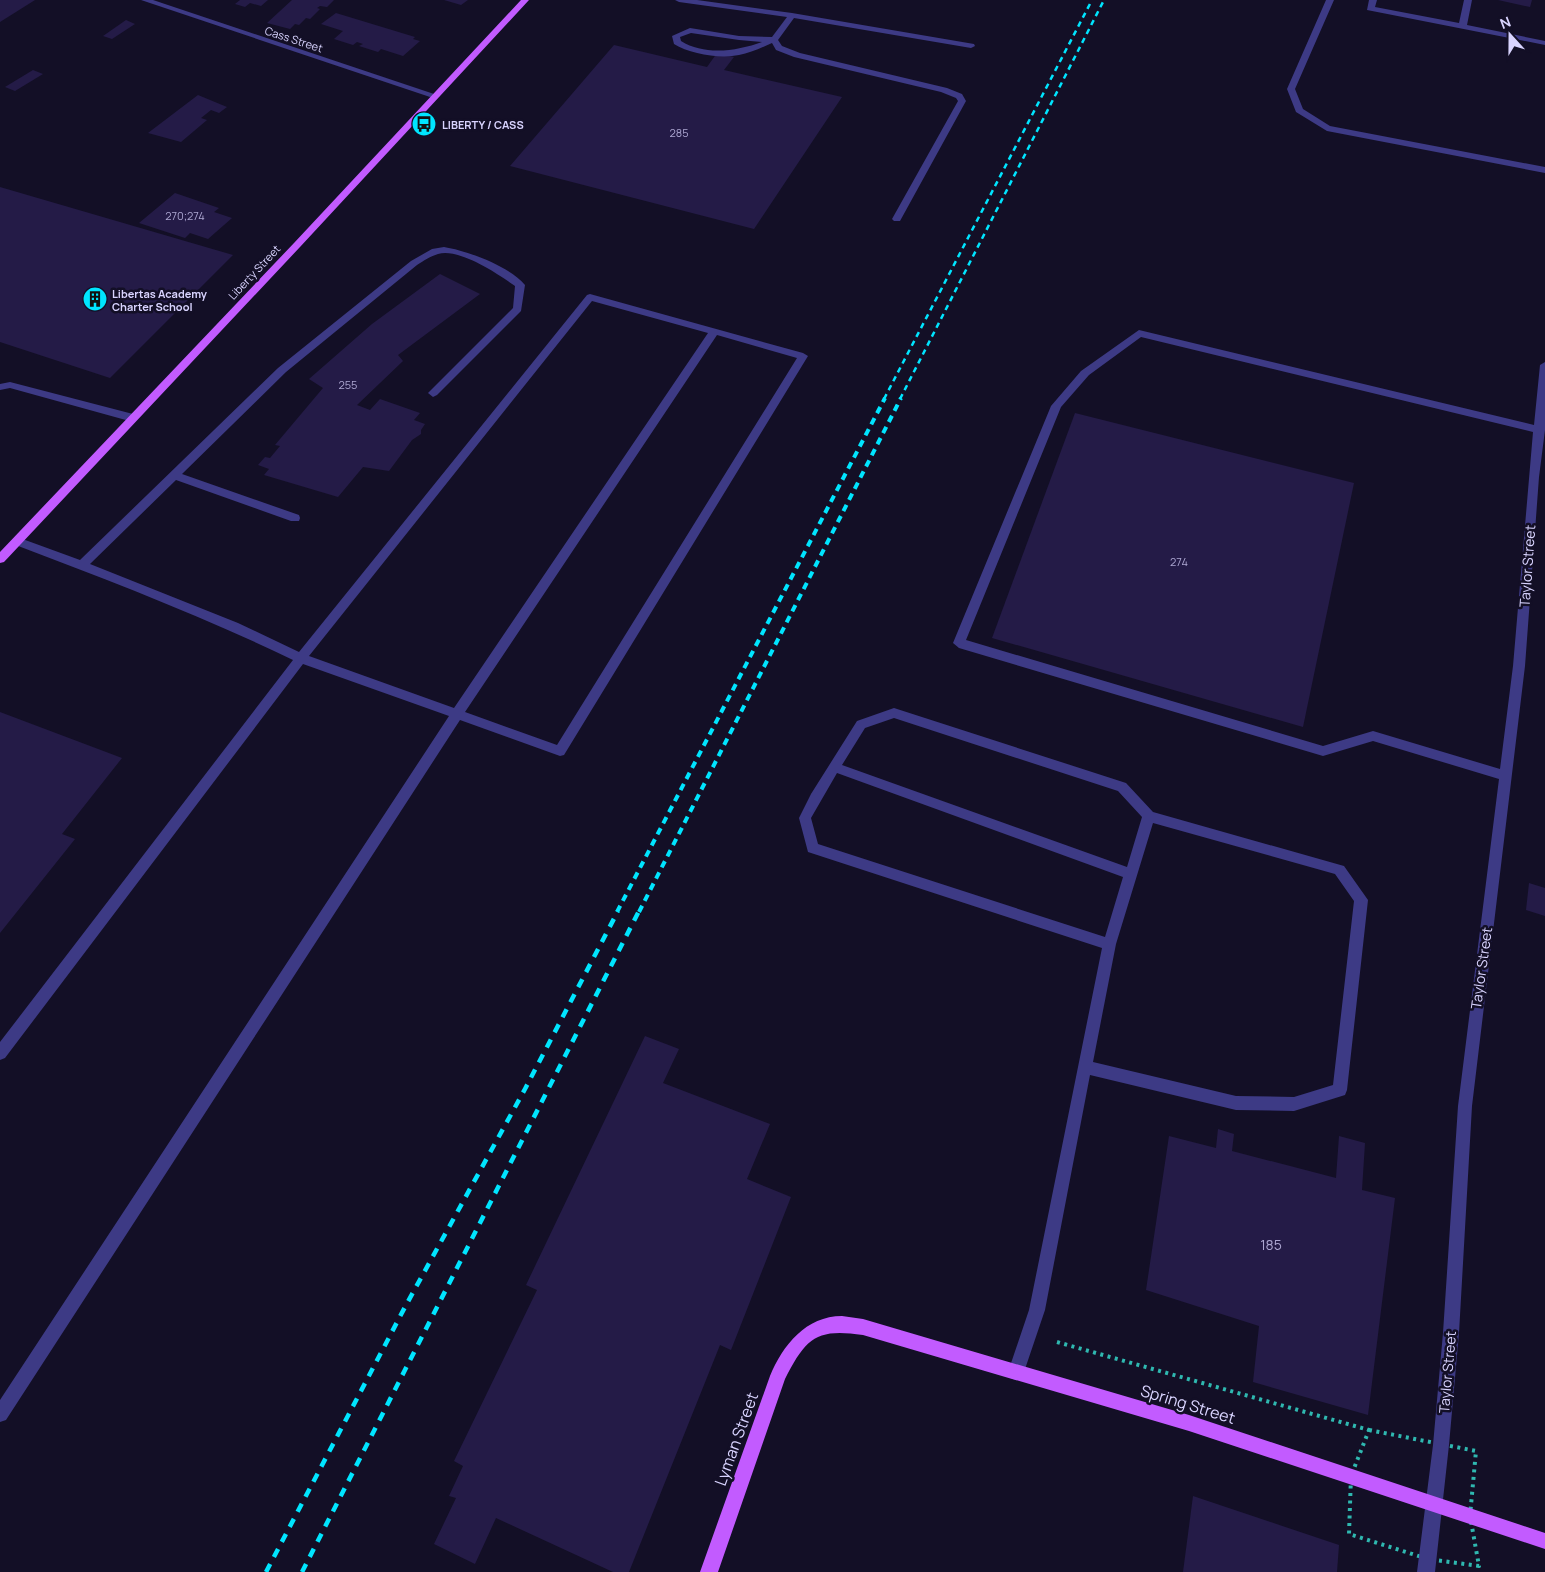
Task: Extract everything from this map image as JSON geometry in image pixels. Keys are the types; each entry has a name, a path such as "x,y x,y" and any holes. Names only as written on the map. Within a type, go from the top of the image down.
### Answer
{"main road":[{"name":"Liberty Street","path":"0,559 525,0"},
{"name":"Spring Street","path":"815,1328 836,1324 863,1327 1189,1423 1545,1541"},
{"name":"Lyman Street","path":"709,1572 778,1376 788,1356 815,1328"}],"street":[{"name":"Cass Street","path":"145,0 436,96"},
{"path":"679,0 792,15 971,46"},
{"path":"1330,0 1292,89 1299,110 1327,128 1545,170"},
{"path":"1373,0 1370,8 1545,43"},
{"path":"1463,26 1468,0"},
{"path":"774,40 690,30 679,33 675,38 680,45 730,54 774,40 792,15"},
{"path":"774,40 779,48 797,55 944,90 959,96 962,101 897,219"},
{"path":"82,565 282,370 414,263 436,251 461,253 496,268 520,285 518,309 434,393"},
{"path":"0,1053 301,658 590,297 803,356 560,751 301,658 234,626 17,541"},
{"path":"0,1414 457,714 714,332"},
{"path":"1505,776 1373,736 1322,751 959,643 1056,406 1085,373 1139,334 1540,430"},
{"name":"Taylor Street","path":"1426,1572 1435,1504 1451,1333 1469,1070 1519,666 1539,478 1540,430 1545,365"},
{"path":"0,386 10,385 133,418"},
{"path":"175,475 294,518"},
{"path":"1085,1067 1236,1103 1294,1104 1340,1090 1360,900 1339,870 1149,816 1122,787 894,713 861,724 804,818 813,848 1109,944"},
{"path":"834,768 1130,874"},
{"path":"1016,1372 1038,1310 1109,944 1149,816"}],"path":[{"path":"1029,1334 1369,1430"}],"building":[{"path":"0,0 35,0 0,22"},
{"path":"240,0 268,0 261,6 250,3 245,7 235,4"},
{"path":"292,0 334,0 327,7 320,6 317,8 320,9 310,19 306,18 299,25 295,24 290,29 267,23"},
{"path":"444,0 468,0 461,5"},
{"path":"1498,0 1532,0 1530,7"},
{"path":"336,13 415,37 413,39 420,41 403,56 381,49 378,52 359,46 363,44 357,42 353,45 334,39 343,31 321,24"},
{"path":"126,20 135,24 112,39 103,36"},
{"path":"614,45 707,67 717,53 734,57 724,70 842,97 754,229 510,166"},
{"path":"33,70 43,74 15,91 5,87"},
{"path":"198,95 227,107 219,113 211,110 201,118 207,120 181,142 148,133"},
{"name":"Libertas Academy Charter School","path":"0,187 233,255 110,378 0,342"},
{"path":"175,193 219,208 214,212 232,218 208,239 190,233 185,238 139,223"},
{"path":"440,274 480,294 398,355 403,361 357,405 370,410 380,399 420,413 414,420 425,424 421,434 412,440 389,471 363,467 338,497 264,475 269,469 258,465 265,457 270,458 280,446 275,445 323,388 309,379 372,324"},
{"path":"1075,413 1354,483 1303,727 992,638"},
{"path":"0,712 122,758 62,834 75,839 0,933"},
{"path":"1529,883 1545,888 1545,916 1526,910"},
{"path":"645,1036 679,1049 663,1083 770,1124 747,1179 791,1197 731,1350 720,1345 629,1572 613,1572 496,1518 475,1564 434,1544 456,1498 449,1496 463,1466 454,1461 537,1290 526,1285"},
{"path":"1218,1129 1234,1134 1232,1151 1336,1178 1339,1136 1365,1143 1362,1190 1395,1198 1368,1415 1253,1382 1259,1326 1146,1290 1169,1136 1216,1148"},
{"path":"1193,1496 1339,1545 1337,1572 1183,1572"}],"railway":[{"path":"884,399 1092,0"},
{"path":"900,399 1104,0"},
{"path":"617,912 885,398"},
{"path":"639,912 901,398"},
{"path":"266,1572 405,1307 525,1089 618,911"},
{"path":"302,1572 639,911"}],"place":[{"name":"LIBERTY / CASS","path":"424,124"},
{"name":"Libertas Academy Charter School","path":"95,299"}]}
